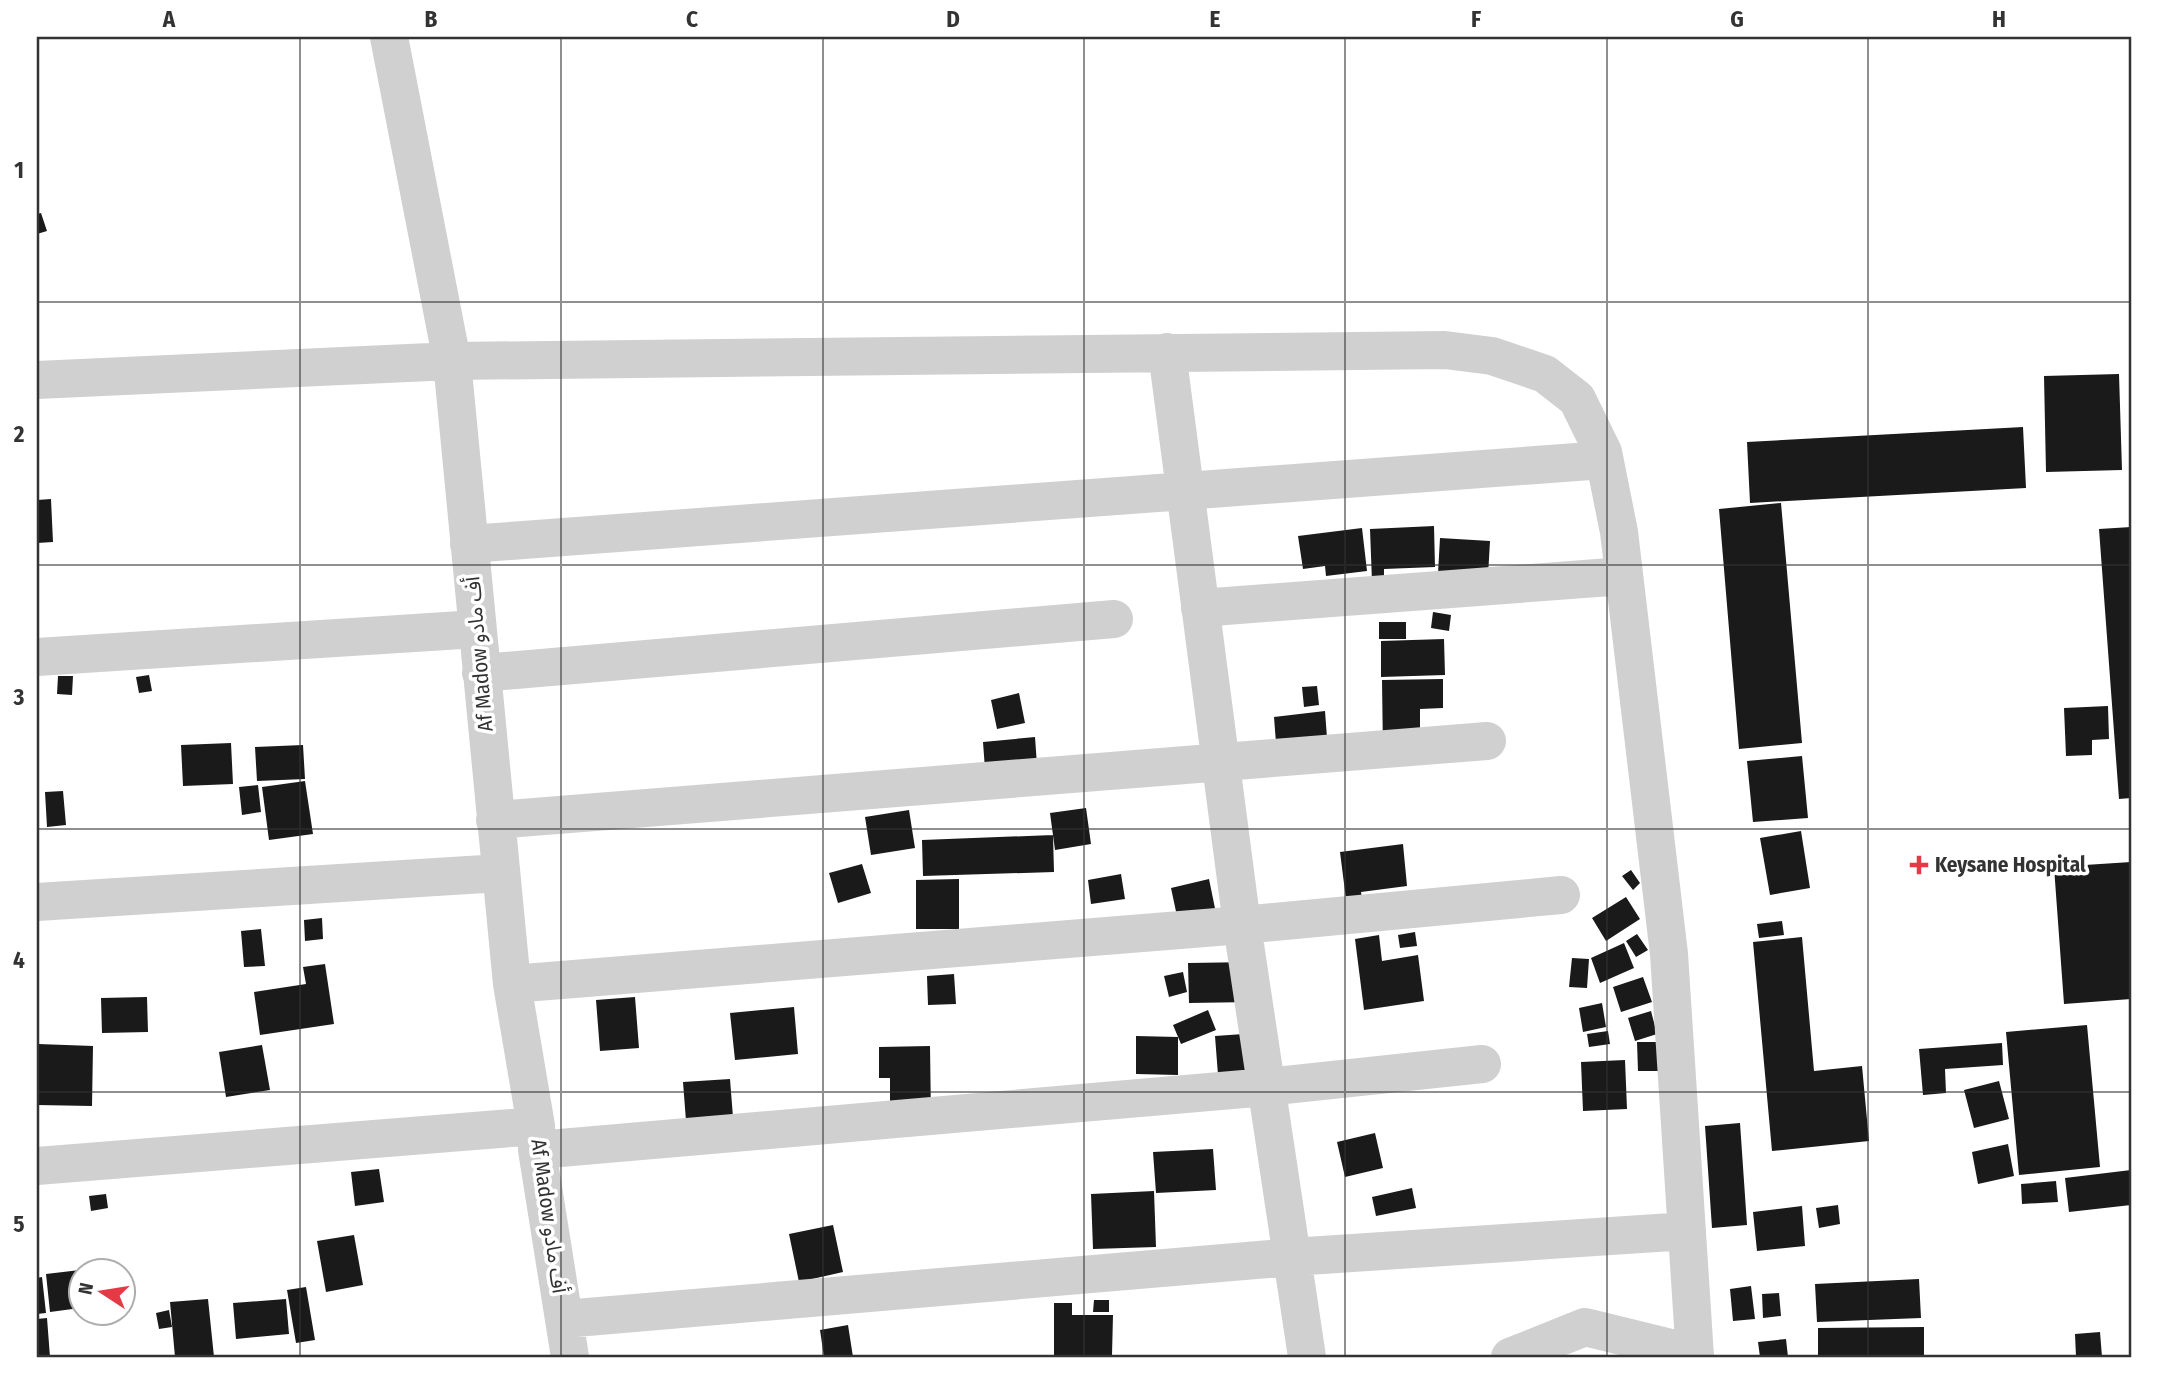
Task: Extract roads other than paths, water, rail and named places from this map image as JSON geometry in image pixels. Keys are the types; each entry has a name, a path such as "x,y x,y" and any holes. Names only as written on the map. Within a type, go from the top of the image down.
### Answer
{"street":[{"name":"Af Madow أف مادو","path":"389,37 452,361 512,984 570,1357"},
{"path":"37,380 452,361 1445,350 1492,356 1545,374 1577,399 1603,452 1619,532 1669,954 1695,1355 1585,1327 1510,1357"},
{"path":"1167,352 1242,925 1307,1357"},
{"path":"469,544 1604,460"},
{"path":"1200,608 1624,576"},
{"path":"481,673 1114,620"},
{"path":"37,657 477,629"},
{"path":"495,820 1487,741"},
{"path":"37,902 500,873"},
{"path":"512,984 1242,925 1561,895"},
{"path":"37,1166 537,1138 1267,1087 1482,1064"},
{"path":"564,1319 1292,1257 1687,1231"}],"place":[{"name":"Keysane Hospital","path":"1919,865"}]}
